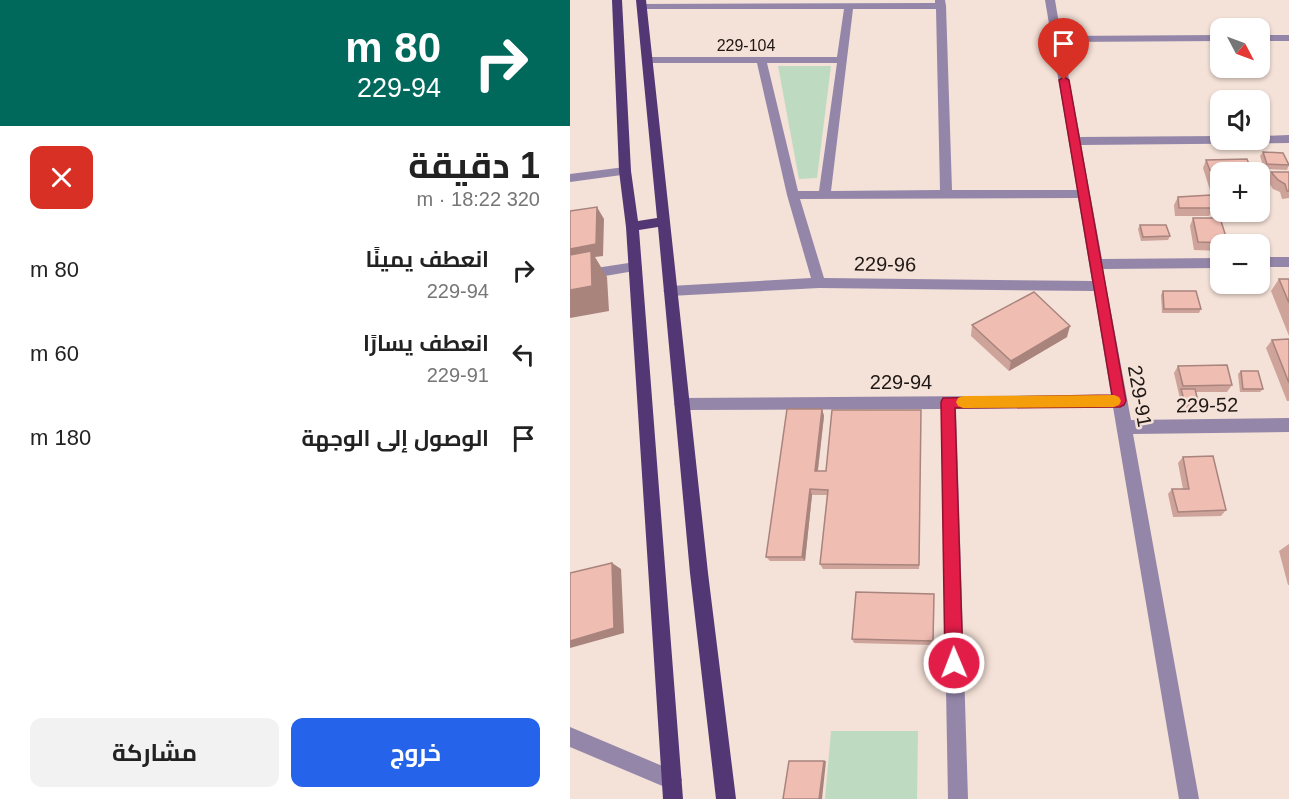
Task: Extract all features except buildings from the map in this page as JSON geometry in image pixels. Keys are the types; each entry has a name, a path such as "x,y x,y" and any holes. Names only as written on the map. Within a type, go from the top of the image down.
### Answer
{"main road":[{"path":"617,0 625,171 632,227 673,790"},
{"path":"642,3 699,573 726,799"},
{"path":"632,227 664,221"}],"street":[{"name":"229-91","path":"1050,0 1189,799"},
{"path":"642,3 849,6 940,3 946,194"},
{"path":"825,194 849,6"},
{"path":"1057,39 1210,38"},
{"path":"1270,38 1289,38"},
{"name":"229-104","path":"649,60 843,60"},
{"path":"761,60 793,195 819,283"},
{"path":"1075,141 1289,140"},
{"path":"570,178 625,171"},
{"path":"793,195 1084,194"},
{"path":"1270,262 1289,262"},
{"path":"1096,264 1210,263"},
{"path":"570,277 635,267"},
{"name":"229-96","path":"670,291 819,283 1099,286"},
{"name":"229-94","path":"682,404 1120,401"},
{"path":"948,402 958,799"},
{"name":"229-52","path":"1125,427 1289,425"},
{"path":"570,737 673,790"}],"green space":[{"path":"778,66 831,66 817,178 799,179"},
{"path":"831,731 918,731 917,799 825,799"}],"slow traffic":[{"path":"963,402 1114,401"}],"route":[{"path":"954,663 948,402 1120,401 1064,80"}]}
